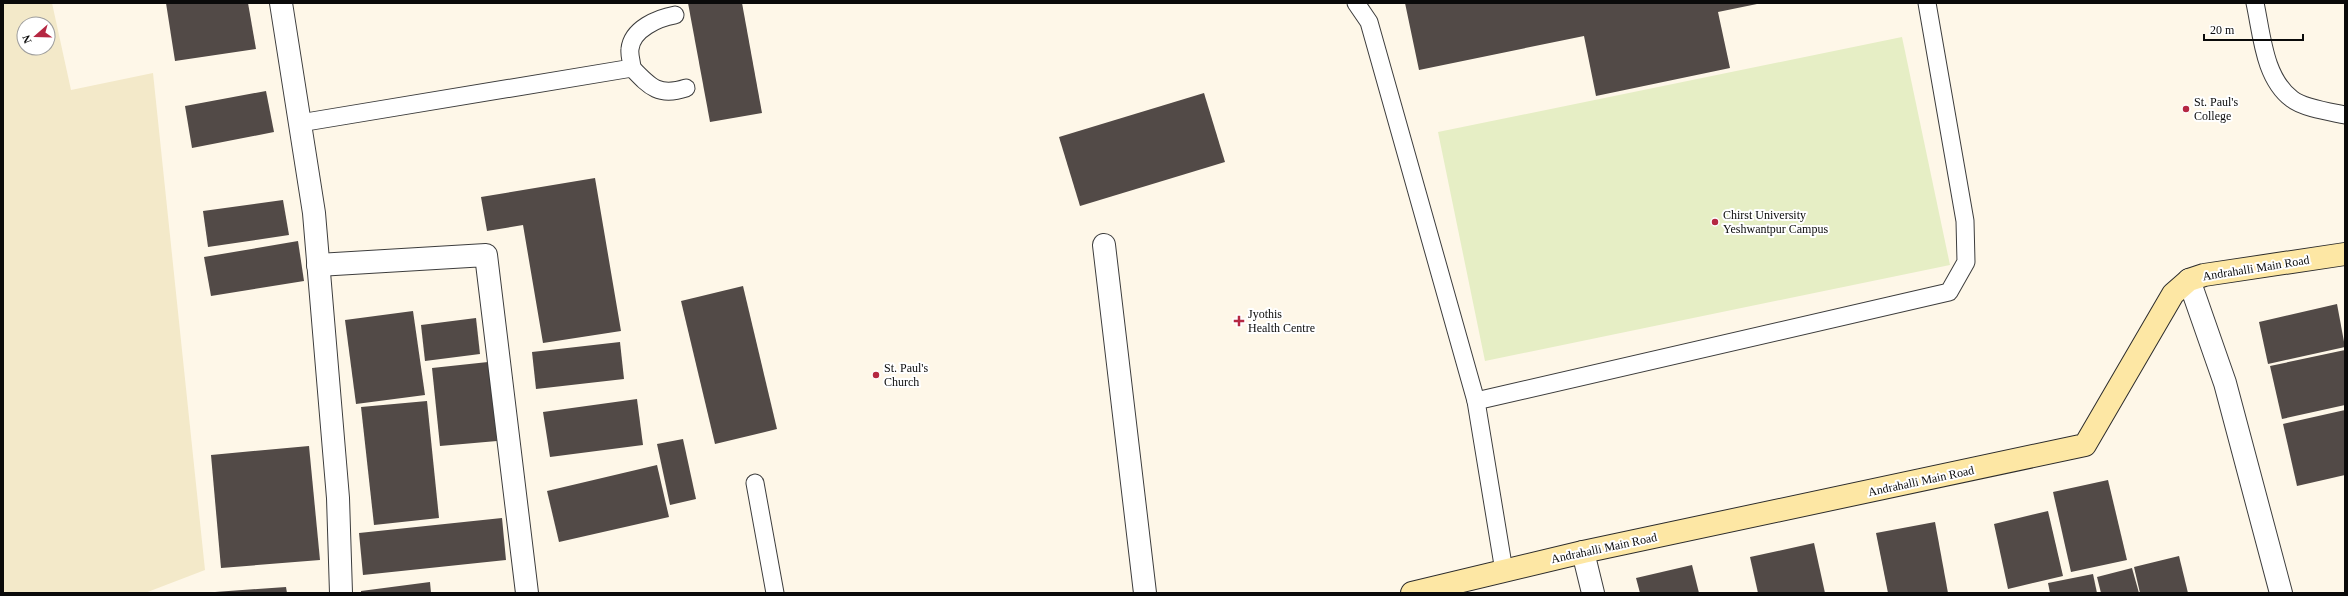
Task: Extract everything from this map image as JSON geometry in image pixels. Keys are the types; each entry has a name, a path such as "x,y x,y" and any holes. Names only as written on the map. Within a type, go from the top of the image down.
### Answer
{"main road":[{"name":"Andrahalli Main Road","path":"1412,593 1583,552 2085,445 2173,294 2190,280 2204,275 2345,254"}],"street":[{"path":"281,3 314,213 338,498 341,593"},
{"path":"1104,245 1145,593"},
{"path":"318,265 486,255 527,593"},
{"path":"2190,280 2225,383 2281,593"},
{"path":"1583,552 1593,593"}],"lane":[{"path":"1356,3 1369,22 1476,401 1504,571"},
{"path":"1476,401 1949,292 1966,262 1965,221 1927,3"},
{"path":"2255,3 2272,78 2292,100 2324,111 2345,115"},
{"path":"675,15 657,18 639,32 630,49 632,68 648,84 661,92 686,88"},
{"path":"300,123 632,68"},
{"path":"755,483 775,593"}],"shaded area":[{"path":"3,3 52,3 55,16 16,16 16,56 56,56 56,21 71,90 153,73 205,570 145,593 3,593"}],"green space":[{"path":"1902,37 1950,265 1485,361 1438,132"}],"building":[{"path":"166,3 248,3 256,49 175,61"},
{"path":"688,3 742,3 762,113 710,122"},
{"path":"1405,3 1757,4 1718,12 1730,68 1596,96 1584,36 1419,70"},
{"path":"266,91 274,132 192,148 185,106"},
{"path":"1204,93 1225,162 1080,206 1059,137"},
{"path":"595,178 621,331 543,343 523,225 487,231 481,197"},
{"path":"283,200 289,235 208,247 203,211"},
{"path":"298,241 304,281 211,296 204,257"},
{"path":"743,286 777,429 715,444 681,301"},
{"path":"2337,304 2345,347 2268,364 2259,322"},
{"path":"413,311 425,395 356,404 345,320"},
{"path":"476,318 480,354 425,361 421,325"},
{"path":"620,342 624,379 536,389 532,352"},
{"path":"2345,350 2345,405 2282,419 2270,366"},
{"path":"488,362 497,441 440,446 432,368"},
{"path":"637,399 643,445 550,457 543,412"},
{"path":"427,401 439,518 374,525 361,407"},
{"path":"2345,410 2345,475 2297,486 2283,424"},
{"path":"683,439 696,499 670,505 657,444"},
{"path":"309,446 320,560 221,568 211,455"},
{"path":"657,465 669,517 559,542 547,491"},
{"path":"2108,480 2127,560 2071,572 2053,492"},
{"path":"2048,511 2063,576 2008,589 1994,524"},
{"path":"502,518 506,560 363,575 359,533"},
{"path":"1935,522 1948,593 1888,593 1876,533"},
{"path":"1814,543 1825,593 1758,593 1750,557"},
{"path":"2179,556 2188,593 2140,593 2134,567"},
{"path":"1692,565 1699,593 1640,593 1636,578"},
{"path":"2132,568 2139,593 2101,593 2097,577"},
{"path":"2093,574 2097,593 2050,593 2048,583"},
{"path":"430,582 431,593 361,593 361,591"},
{"path":"286,587 287,593 215,592"}],"place":[{"name":"St. Paul's College","path":"2186,109"},
{"name":"Chirst University Yeshwantpur Campus","path":"1715,222"},
{"name":"Jyothis Health Centre","path":"1239,321"},
{"name":"St. Paul's Church","path":"876,375"}]}
